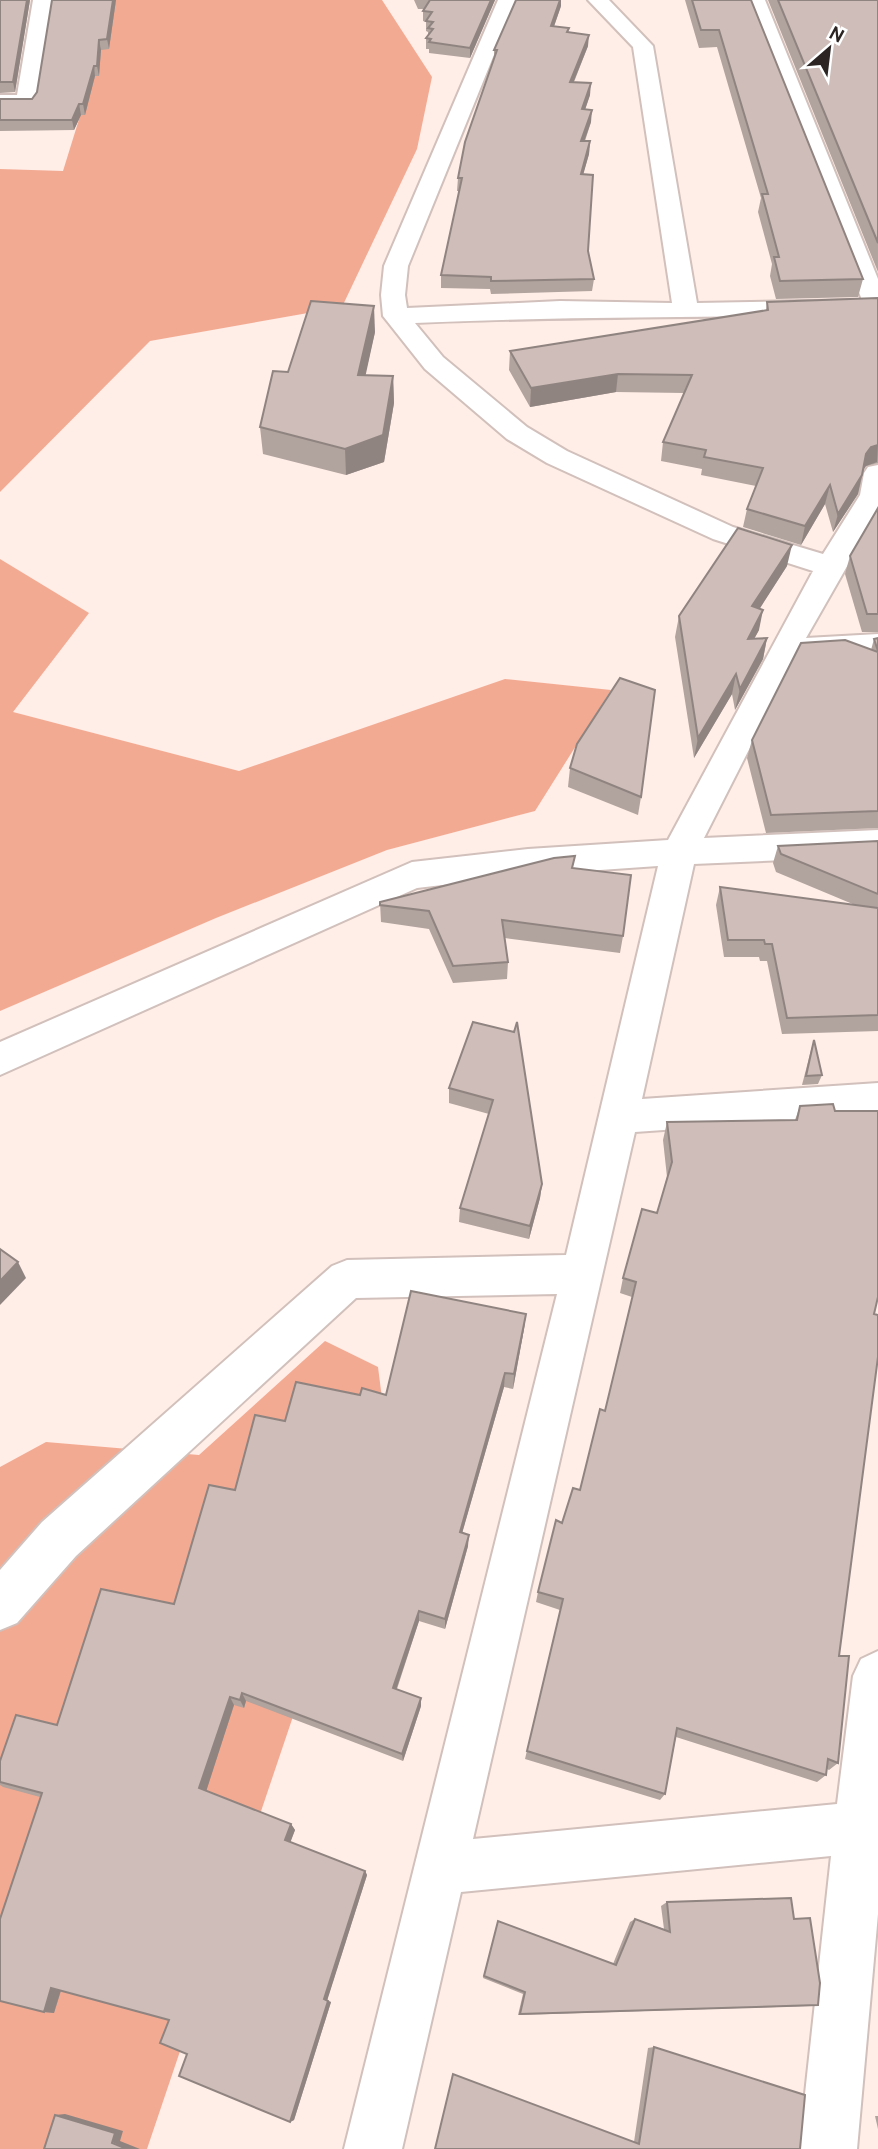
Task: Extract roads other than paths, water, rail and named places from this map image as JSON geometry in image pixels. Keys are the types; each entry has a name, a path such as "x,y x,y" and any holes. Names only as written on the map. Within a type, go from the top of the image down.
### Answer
{"street":[{"path":"0,101 26,102 43,0"},
{"path":"598,0 643,46 687,311"},
{"path":"396,316 560,309 687,311 877,307 755,0"},
{"path":"500,2 396,266 393,295 396,316 434,363 517,433 557,457 723,533 830,566"},
{"path":"373,2149 583,1274 680,852 785,649 877,487"},
{"path":"785,649 878,644"},
{"path":"0,1059 412,875 461,868 680,852 878,843"},
{"path":"618,1117 878,1099"},
{"path":"0,1606 59,1539 347,1279 583,1274"},
{"path":"828,2149 869,1826 878,1676"},
{"path":"440,1867 869,1826"}]}
